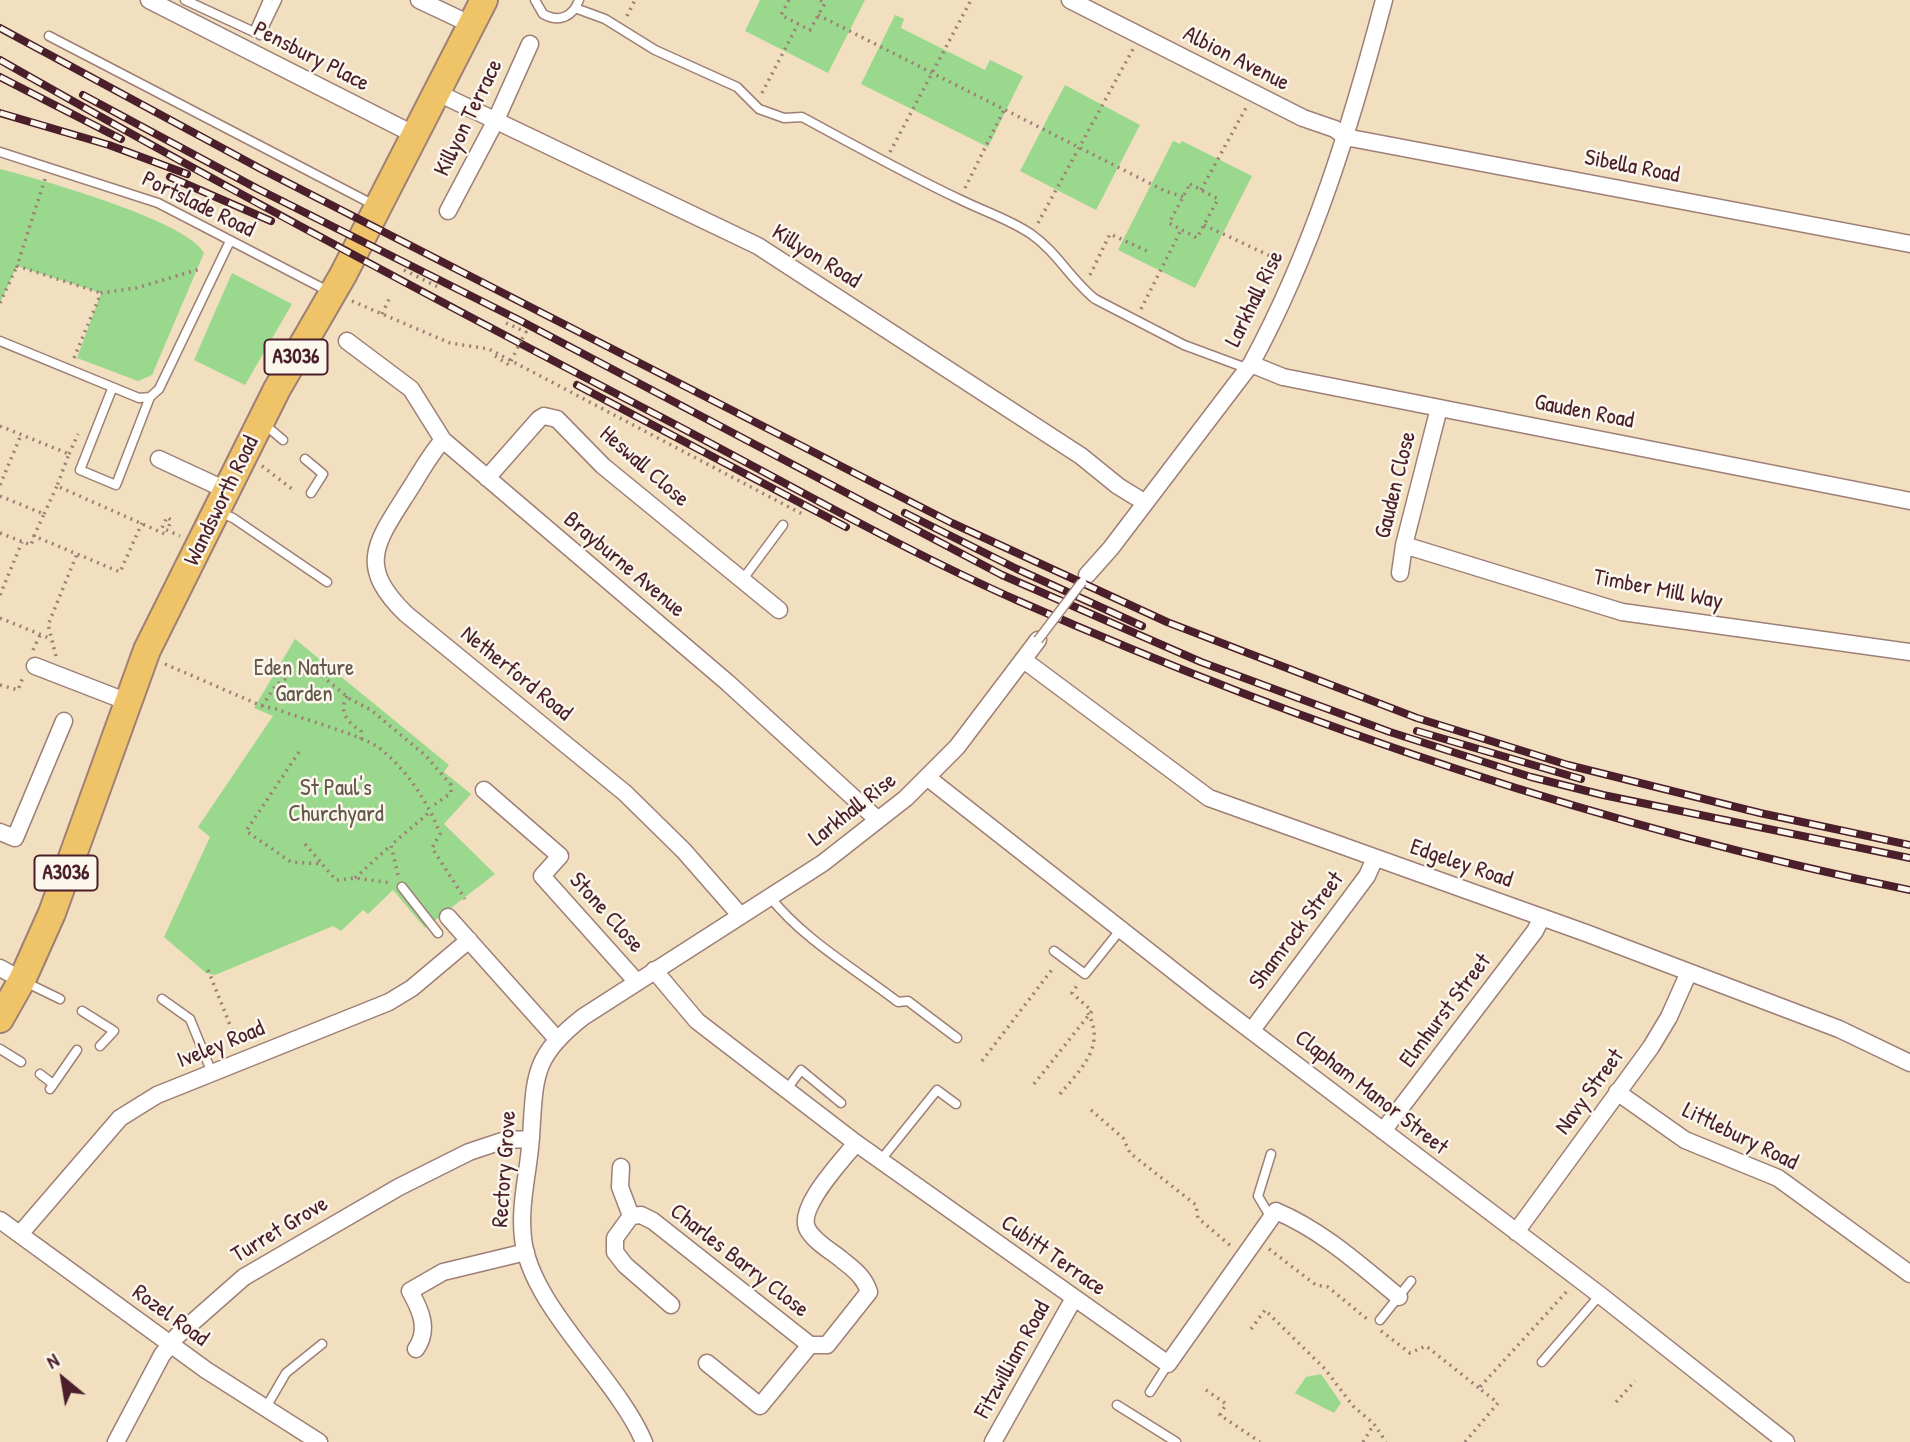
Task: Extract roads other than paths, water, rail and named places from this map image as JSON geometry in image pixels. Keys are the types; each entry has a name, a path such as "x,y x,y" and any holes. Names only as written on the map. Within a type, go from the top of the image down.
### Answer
{"main road":[{"name":"Wandsworth Road","path":"0,1019 11,974 52,913 148,650 262,422 345,298 378,207 484,0"}],"street":[{"name":"Pensbury Place","path":"149,0 415,135"},
{"path":"419,0 472,25"},
{"name":"Albion Avenue","path":"1070,0 1257,95 1335,129 1345,137"},
{"name":"Larkhall Rise","path":"1084,578 1108,552 1248,366 1290,286 1345,137 1384,0"},
{"name":"Killyon Terrace","path":"448,211 495,122 530,44"},
{"name":"Killyon Road","path":"438,93 758,246 1081,456 1118,486 1144,502"},
{"name":"Sibella Road","path":"1345,137 1910,244"},
{"name":"Brayburne Avenue","path":"347,341 411,389 443,440 728,682 878,820"},
{"name":"Gauden Road","path":"1248,366 1283,377 1910,501"},
{"name":"Gauden Close","path":"1400,573 1404,545 1439,408"},
{"name":"Heswall Close","path":"486,478 533,425 544,416 551,416 603,466 779,610"},
{"name":"Netherford Road","path":"443,440 378,540 374,559 385,591 406,614 625,793 684,851 740,915"},
{"path":"159,459 221,501"},
{"name":"Timber Mill Way","path":"1404,545 1622,612 1910,653"},
{"name":"Larkhall Rise","path":"654,970 823,863 929,778 1025,661 1038,640"},
{"name":"Edgeley Road","path":"1025,661 1200,793 1689,972 1860,1038 1910,1063"},
{"path":"35,666 128,702"},
{"path":"0,832 15,838 64,721"},
{"name":"Clapham Manor Street","path":"929,778 1785,1442"},
{"name":"Stone Close","path":"484,790 560,856 542,876 636,981"},
{"name":"Shamrock Street","path":"1252,1030 1363,883 1375,858"},
{"name":"Elmhurst Street","path":"1384,1131 1535,931 1542,917"},
{"path":"450,919 556,1038"},
{"name":"Iveley Road","path":"20,1234 120,1118 157,1095 389,1002 412,988 469,940"},
{"name":"Rectory Grove","path":"644,1442 622,1402 547,1297 526,1252 523,1221 536,1077 543,1057 556,1038 654,970"},
{"name":"Cubitt Terrace","path":"654,970 697,1021 856,1143 1073,1300 1168,1364"},
{"name":"Navy Street","path":"1516,1232 1669,1017 1689,972"},
{"name":"Littlebury Road","path":"1617,1092 1685,1140 1778,1178 1910,1274"},
{"name":"Turret Grove","path":"116,1442 170,1345 206,1308 244,1277 431,1170 499,1142 531,1139"},
{"name":"Charles Barry Close","path":"671,1305 625,1265 615,1252 615,1238 631,1216 641,1215 653,1222 810,1345 827,1345 869,1292 863,1277 814,1237 807,1229 805,1219 809,1204 856,1143"},
{"path":"621,1167 620,1187 631,1216"},
{"path":"1168,1364 1276,1211 1302,1222 1353,1258 1399,1297"},
{"name":"Rozel Road","path":"0,1220 170,1345 265,1409 320,1442"},
{"path":"416,1349 421,1342 424,1315 410,1291 443,1272 526,1252"},
{"name":"Fitzwilliam Road","path":"993,1442 1073,1300"},
{"name":"Charles Barry Close","path":"707,1363 760,1406 810,1345"}],"lane":[{"path":"185,0 254,32 268,0"},
{"path":"260,34 277,0"},
{"path":"535,0 538,9 550,18 564,18 577,4 621,27 655,50 737,87 759,109 784,118 803,117 902,170 1032,234 1063,262 1083,289 1184,345 1248,366"},
{"path":"49,36 378,207"},
{"name":"Portslade Road","path":"0,152 158,203 345,298"},
{"path":"112,389 80,470 116,485 150,397 159,389 230,241"},
{"path":"0,341 71,368 112,389 139,398 150,397"},
{"path":"262,422 283,440"},
{"path":"305,458 323,474 311,493"},
{"path":"221,501 233,518 327,582"},
{"path":"743,579 783,525"},
{"path":"1038,640 1084,578"},
{"path":"402,887 436,935 450,919"},
{"path":"770,897 783,914 846,963 898,1002 908,1001 957,1038"},
{"path":"1058,954 1085,974 1121,929"},
{"path":"11,974 60,999"},
{"path":"162,999 190,1019 212,1073"},
{"path":"82,1011 114,1031 100,1045"},
{"path":"0,1049 21,1062"},
{"path":"40,1074 51,1086 77,1050"},
{"path":"788,1089 801,1070 841,1102"},
{"path":"880,1161 937,1090 956,1104"},
{"path":"1271,1154 1258,1196 1271,1219"},
{"path":"1380,1320 1411,1281"},
{"path":"1542,1362 1600,1296"},
{"path":"265,1409 286,1373 322,1343"},
{"path":"1150,1392 1168,1364"},
{"path":"1117,1405 1175,1442"},
{"path":"1134,1416 1139,1408"}],"railway":[{"path":"0,28 261,169 952,523 1167,622 1417,718 1568,765 1760,813 1910,845"},
{"path":"0,60 409,285 883,535 1021,602 1237,691 1458,770 1684,837 1910,890"},
{"path":"0,77 121,139"},
{"path":"83,95 258,189 521,321 1002,575 1201,662 1390,732 1531,777 1603,795 1910,858"},
{"path":"0,113 109,145 187,174"},
{"path":"170,177 271,221"},
{"path":"577,385 846,527"},
{"path":"905,513 1017,569 1142,626"},
{"path":"1417,731 1581,779"}],"park label":[{"name":"Eden Nature Garden","path":"304,682"},
{"name":"St Paul's Churchyard","path":"336,802"}]}
